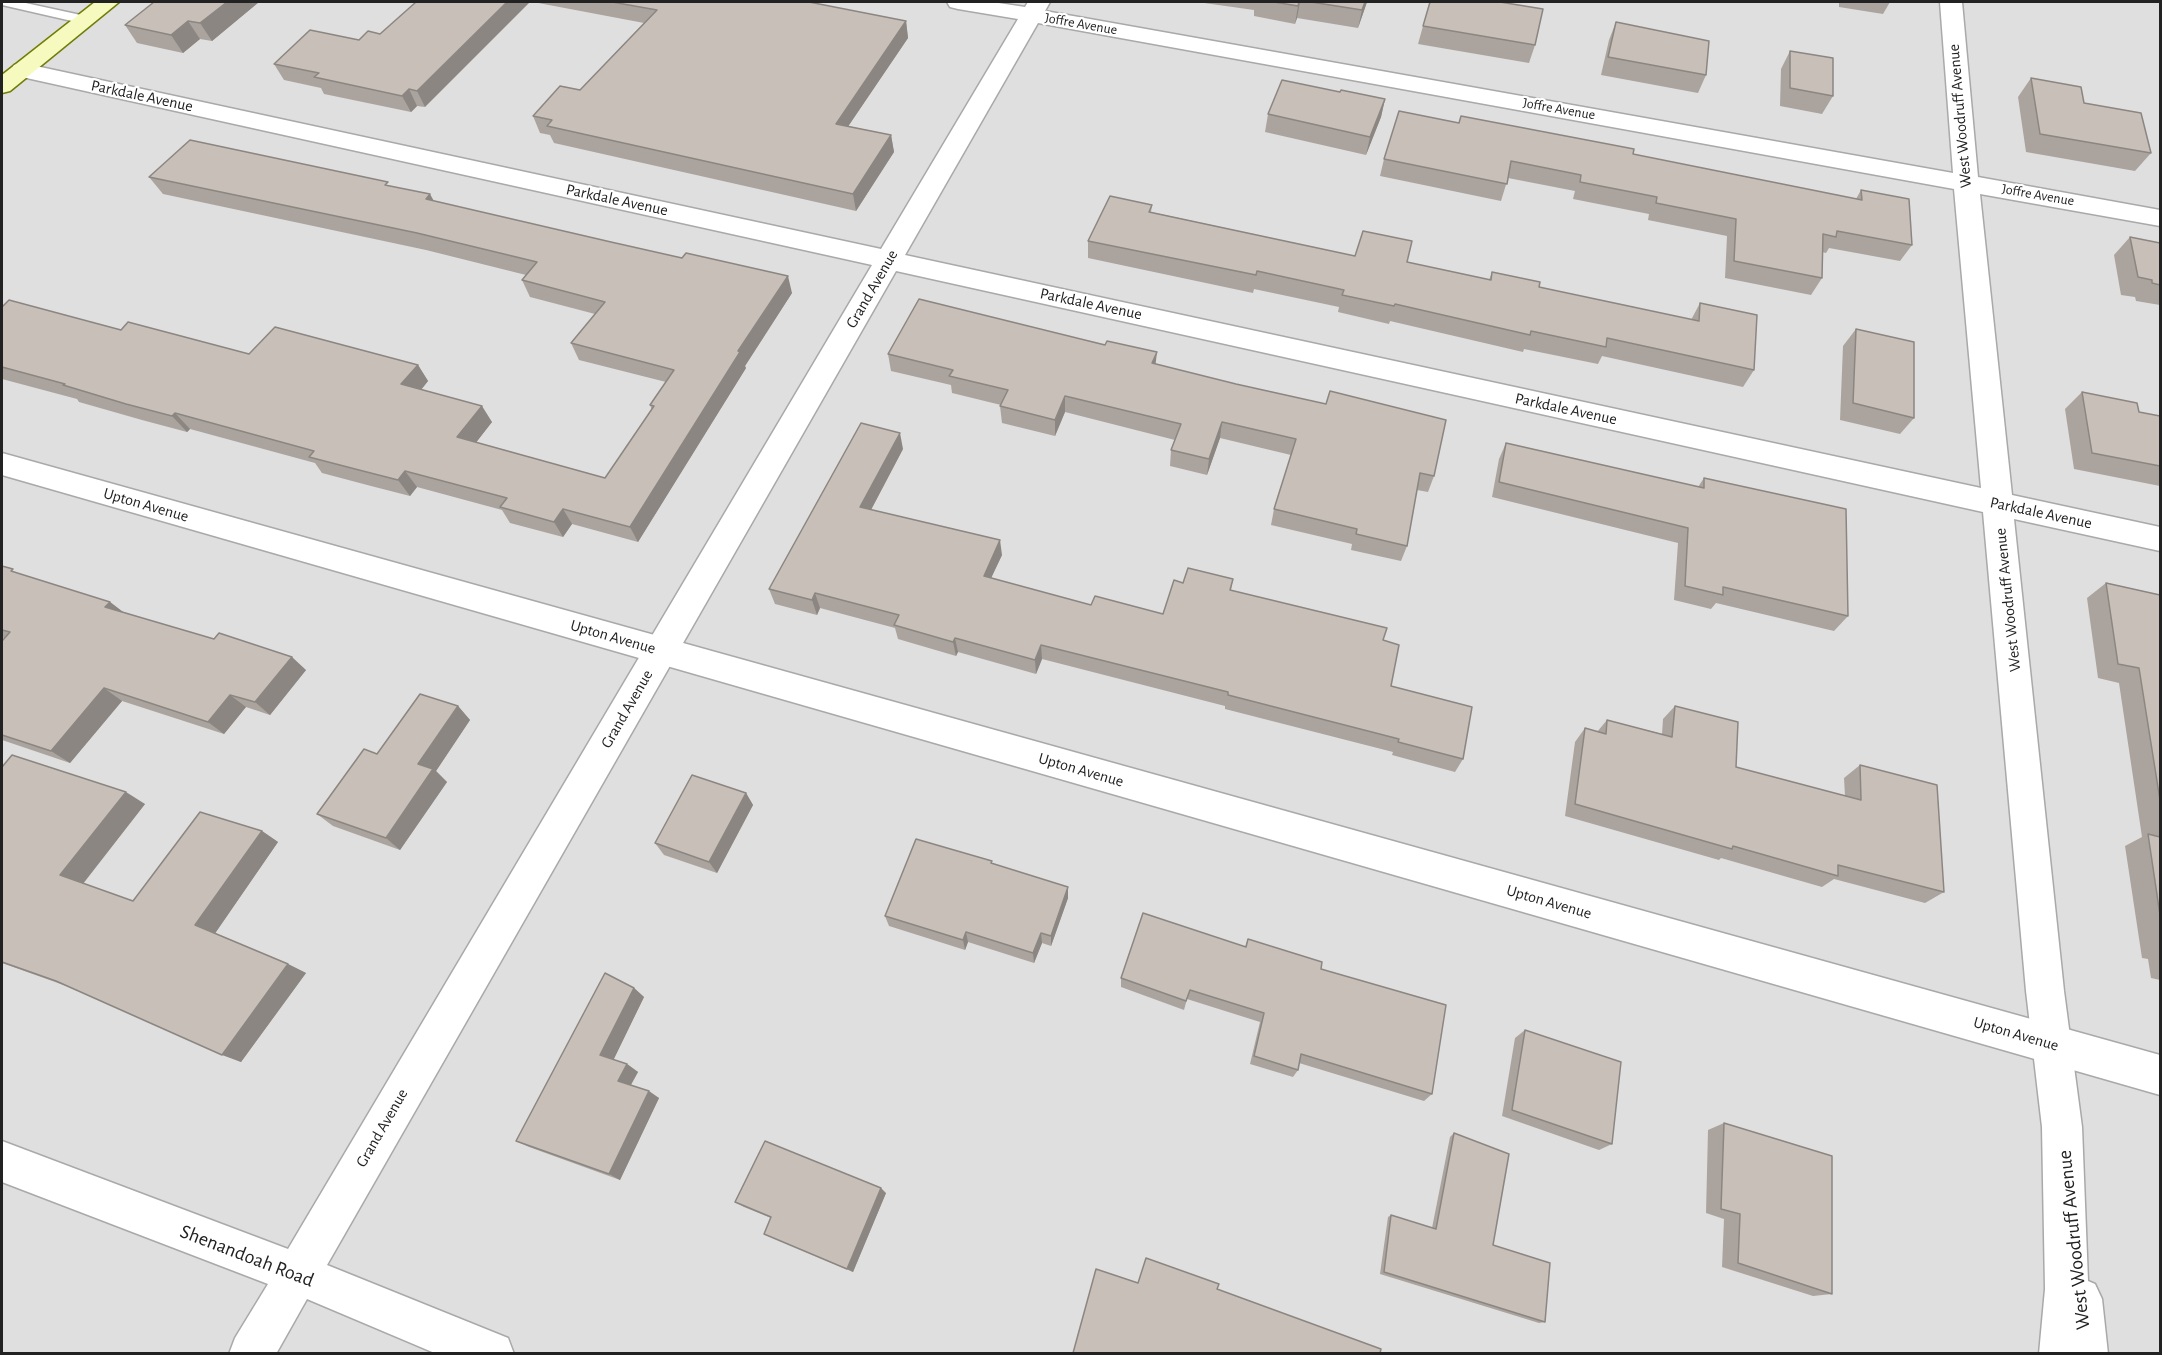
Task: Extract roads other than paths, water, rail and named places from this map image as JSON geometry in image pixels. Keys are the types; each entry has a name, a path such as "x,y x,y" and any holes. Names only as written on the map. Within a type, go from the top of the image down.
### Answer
{"main road":[{"path":"12,78 108,2"}],"street":[{"name":"Joffre Avenue","path":"958,2 1035,8 2160,218"},
{"name":"West Woodruff Avenue","path":"1951,2 1966,182 2051,1044 2086,1353"},
{"name":"Grand Avenue","path":"251,1353 1035,8"},
{"name":"Parkdale Avenue","path":"12,78 890,260 2160,539"},
{"name":"Upton Avenue","path":"2,464 2160,1074"},
{"name":"West Woodruff Avenue","path":"2061,1353 2067,1289 2062,1126"},
{"name":"Shenandoah Road","path":"2,1162 297,1274 492,1353"}],"lane":[{"path":"5,2 85,20"}]}
